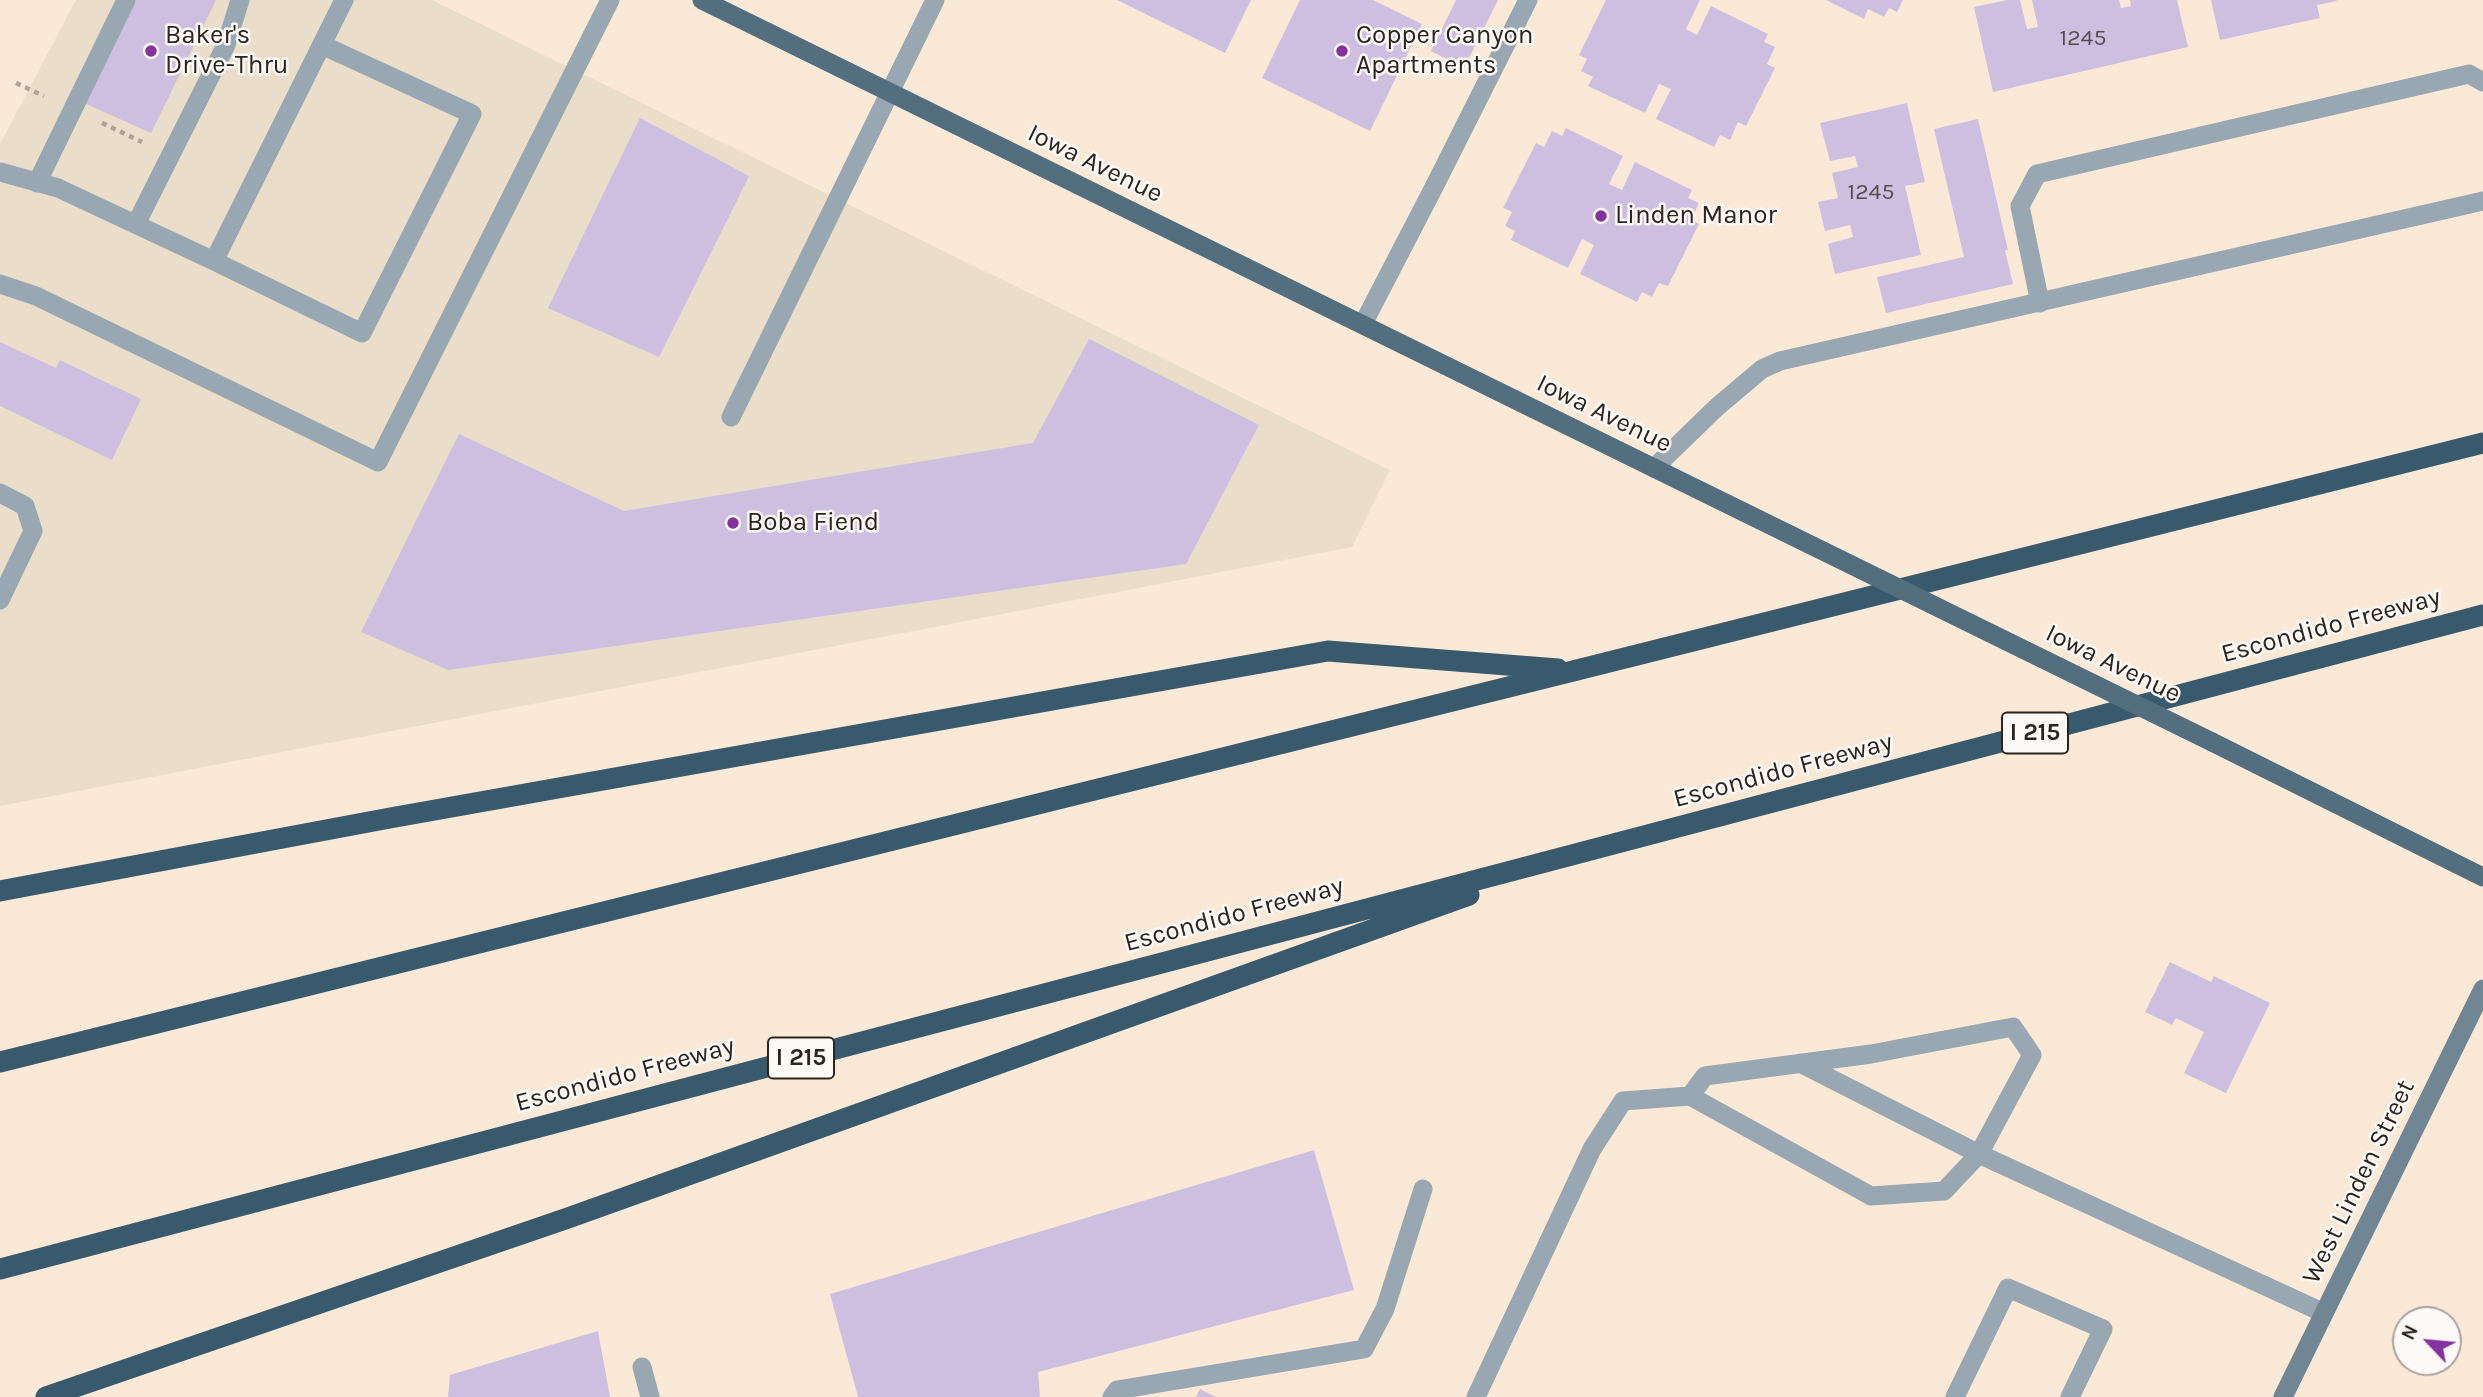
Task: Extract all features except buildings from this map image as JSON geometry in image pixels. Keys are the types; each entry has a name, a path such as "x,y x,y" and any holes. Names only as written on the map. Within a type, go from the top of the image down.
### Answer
{"highway":[{"path":"0,1062 2483,443"},
{"name":"Escondido Freeway","path":"0,1269 2483,615"},
{"path":"0,891 390,818 1328,651 1577,670"},
{"path":"46,1397 582,1213 1602,847"}],"main road":[{"name":"Iowa Avenue","path":"702,0 727,6 890,92 2483,877"},
{"name":"West Linden Street","path":"2283,1397 2483,989"}],"lane":[{"path":"37,183 126,0"},
{"path":"136,224 226,45 240,0"},
{"path":"214,261 344,0"},
{"path":"0,284 36,296 378,462 610,0"},
{"path":"731,417 935,0"},
{"path":"1363,324 1528,0"},
{"path":"0,172 58,188 362,333 472,114 322,46"},
{"path":"2040,303 2020,206 2037,174 2469,74 2483,82"},
{"path":"1654,468 1717,407 1762,369 1780,361 2483,201"},
{"path":"0,493 25,506 33,531 0,600"},
{"path":"1476,1397 1592,1149 1623,1101 1690,1096 1871,1196 1944,1191 1979,1154 2032,1055 2012,1027 1871,1054 1705,1076 1690,1096"},
{"path":"1800,1063 1979,1154 2324,1313"},
{"path":"1112,1397 1117,1390 1364,1349 1385,1309 1423,1189"},
{"path":"1955,1397 2008,1288 2103,1329 2070,1397"},
{"path":"642,1367 650,1397"}],"shaded area":[{"path":"76,0 432,0 1390,470 1352,547 0,806 0,144"}],"place":[{"name":"Baker's Drive-Thru","path":"151,51"},
{"name":"Copper Canyon Apartments","path":"1342,51"},
{"name":"Linden Manor","path":"1601,216"},
{"name":"Boba Fiend","path":"733,523"}]}
